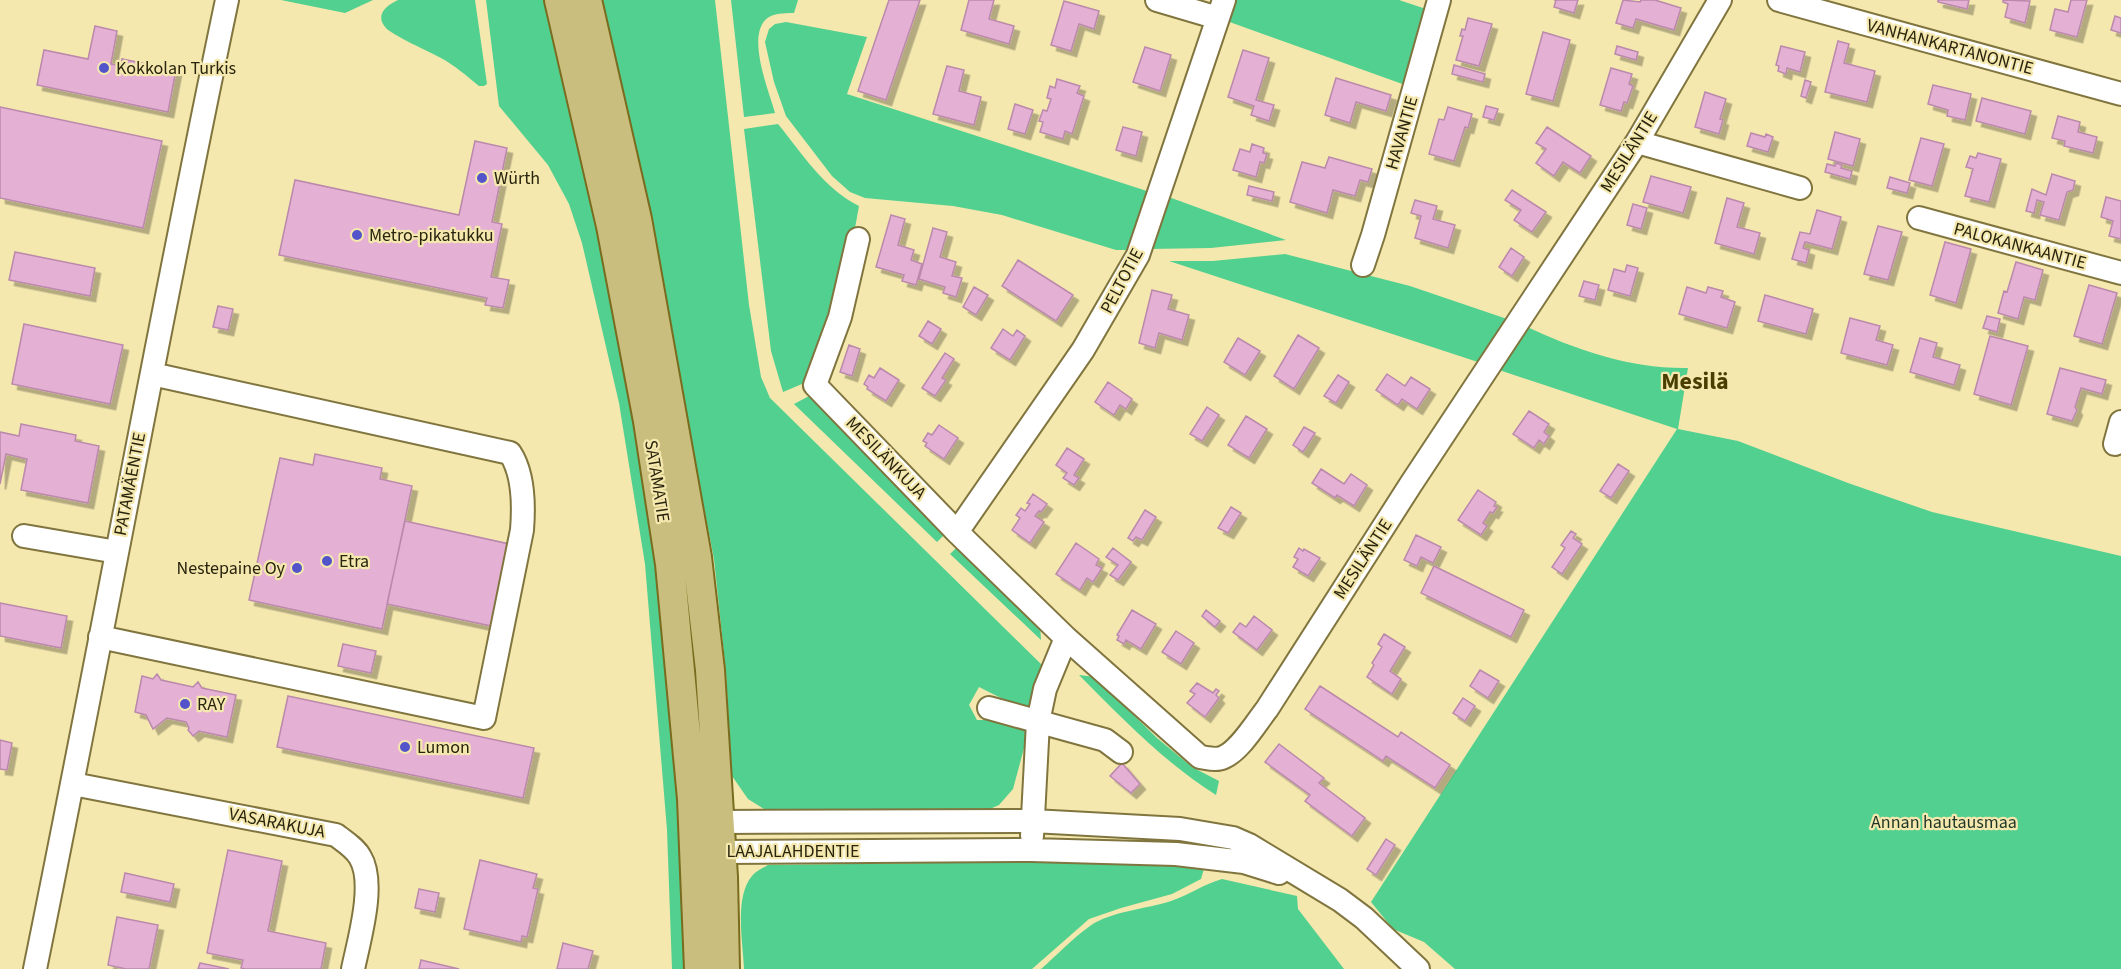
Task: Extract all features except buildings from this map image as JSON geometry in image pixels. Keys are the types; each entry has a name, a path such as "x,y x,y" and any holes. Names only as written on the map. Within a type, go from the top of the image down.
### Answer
{"main road":[{"name":"SATAMATIE","path":"559,0 611,226 648,422 670,564 682,679 694,841 699,969"},
{"name":"SATAMATIE","path":"587,0 637,219 697,557 710,670 722,852 725,969"}],"street":[{"name":"PATAMÄENTIE","path":"35,969 228,0"},
{"path":"1156,0 1221,9"},
{"name":"HAVANTIE","path":"1363,265 1439,0"},
{"name":"MESILÄNTIE","path":"1066,638 1200,757 1214,759 1225,757 1241,742 1267,709 1637,141 1720,0"},
{"name":"VANHANKARTANONTIE","path":"1779,0 2121,94"},
{"name":"PELTOTIE","path":"957,532 1083,350 1138,255 1221,9"},
{"path":"1637,141 1800,188"},
{"name":"PALOKANKAANTIE","path":"1919,218 2121,273"},
{"name":"MESILÄNKUJA","path":"858,239 840,317 815,385 957,532 1066,638"},
{"path":"100,637 484,718 506,612 523,514 519,473 510,453 152,374"},
{"path":"2115,444 2121,422"},
{"path":"24,536 117,552"},
{"path":"1031,850 1038,722 1046,688 1066,638"},
{"path":"989,708 1104,740 1121,752"},
{"name":"VASARAKUJA","path":"73,784 336,835 361,858 367,876 366,900 354,969"},
{"name":"LAAJALAHDENTIE","path":"694,841 720,822 1033,821 1180,829 1233,838 1250,845 1340,900 1364,918 1418,969"},
{"name":"LAAJALAHDENTIE","path":"694,841 722,852 1031,850 1176,854 1227,859 1311,882"}],"green space":[{"path":"281,0 373,0 345,13"},
{"path":"398,0 475,0 487,84 479,86 446,61 386,28 381,19 383,11"},
{"path":"486,0 545,0 599,223 634,401 674,681 688,969 672,969 667,830 645,564 619,403 582,243 569,204 548,165 499,106"},
{"path":"596,0 715,0 749,305 761,377 770,398 1042,665 1029,712 979,687 969,705 977,720 999,720 1030,726 1013,789 999,805 983,812 767,811 748,799 732,776 726,673 714,559 686,416"},
{"path":"731,0 798,0 794,13 771,16 763,23 759,34 760,61 775,113 744,117"},
{"path":"1230,0 1399,0 1429,10 1408,86 1224,20"},
{"path":"786,22 867,37 847,94 1150,192 1131,250 1116,250 1002,215 953,206 865,198 850,192 832,176 786,116 774,82 765,42 769,29 775,24"},
{"path":"778,124 824,180 846,199 859,206 853,239 809,381 783,392 771,351 744,129"},
{"path":"1166,196 1286,240 1211,248 1149,249"},
{"path":"1285,254 1410,286 1513,321 1481,363 1169,261 1213,261"},
{"name":"Annan hautausmaa","path":"1525,326 1564,343 1604,356 1646,365 1688,368 1678,429 1738,441 1932,512 2121,556 2121,969 1455,969 1424,942 1393,929 1371,902 1677,429 1496,369"},
{"path":"811,395 947,532 937,542 794,404"},
{"path":"959,545 1040,624 1041,640 950,554"},
{"path":"1079,675 1095,677 1157,738 1192,767 1219,781 1216,795 1179,769"},
{"path":"1095,861 1205,865 1201,879 1172,894 1089,919 1032,969 744,969 741,921 743,896 752,876 768,865"},
{"path":"1222,879 1297,896 1298,909 1344,969 1041,969 1077,936 1099,921 1171,901"}],"place":[{"name":"Kokkolan Turkis","path":"104,68"},
{"name":"Würth","path":"482,178"},
{"name":"Metro-pikatukku","path":"357,235"},
{"name":"Etra","path":"327,561"},
{"name":"Nestepaine Oy","path":"297,568"},
{"name":"RAY","path":"185,704"},
{"name":"Lumon","path":"405,747"}],"district":[{"name":"Mesilä","path":"1695,381"}]}
